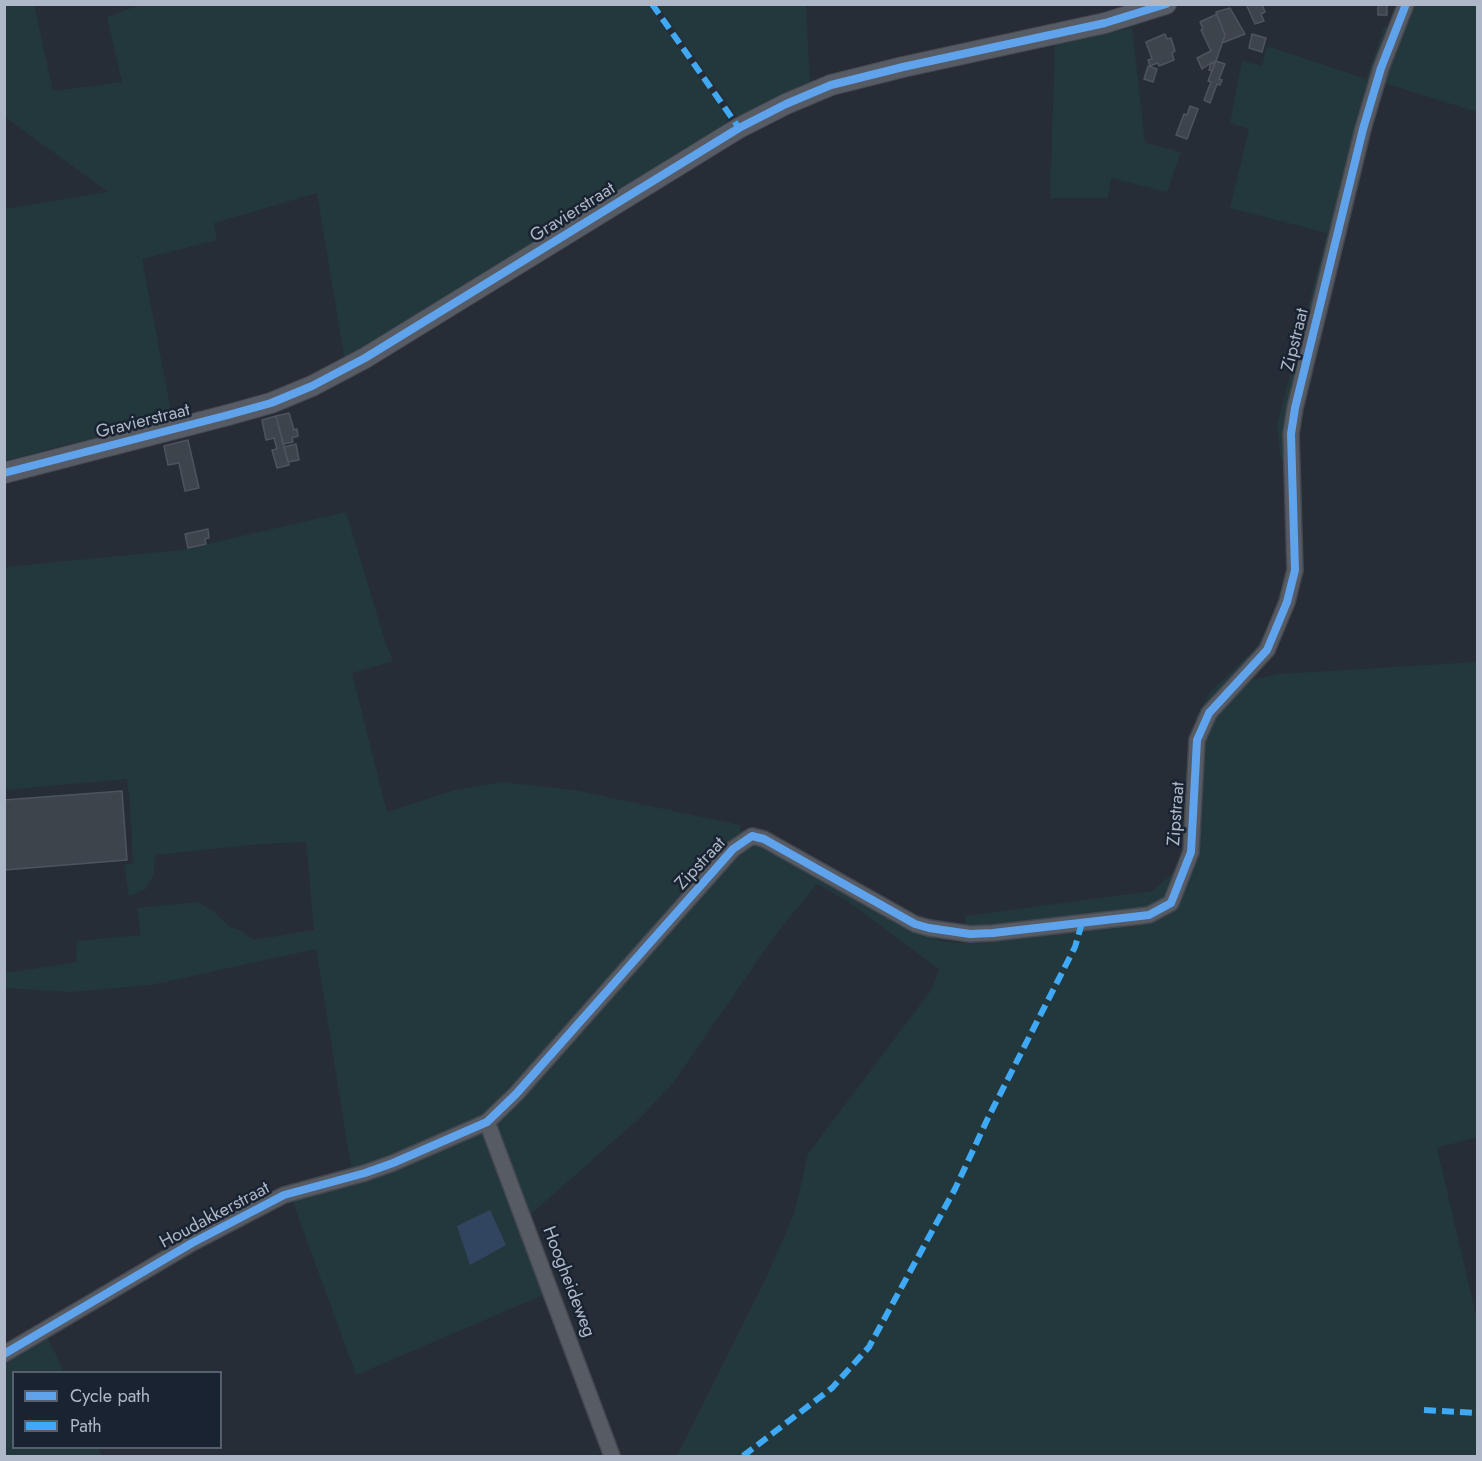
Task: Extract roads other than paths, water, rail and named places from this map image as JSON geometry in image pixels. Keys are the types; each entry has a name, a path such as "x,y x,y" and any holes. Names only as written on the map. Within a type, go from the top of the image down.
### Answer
{"street":[{"name":"Gravierstraat","path":"4,473 271,403 312,386 365,358 739,128 786,104 831,85 1106,23 1166,4"},
{"name":"Zipstraat","path":"487,1122 516,1094 732,849 752,836 764,839 915,924 929,928 970,934 993,933 1149,915 1171,903 1191,852 1197,740 1209,713 1267,650 1287,602 1295,570 1291,434 1295,408 1363,129 1381,68 1406,4"},
{"name":"Houdakkerstraat","path":"4,1354 192,1243 284,1196 393,1163 487,1122"},
{"name":"Hoogheideweg","path":"487,1122 612,1456"}],"water":[{"path":"490,1210 506,1245 470,1265 457,1226"}]}
